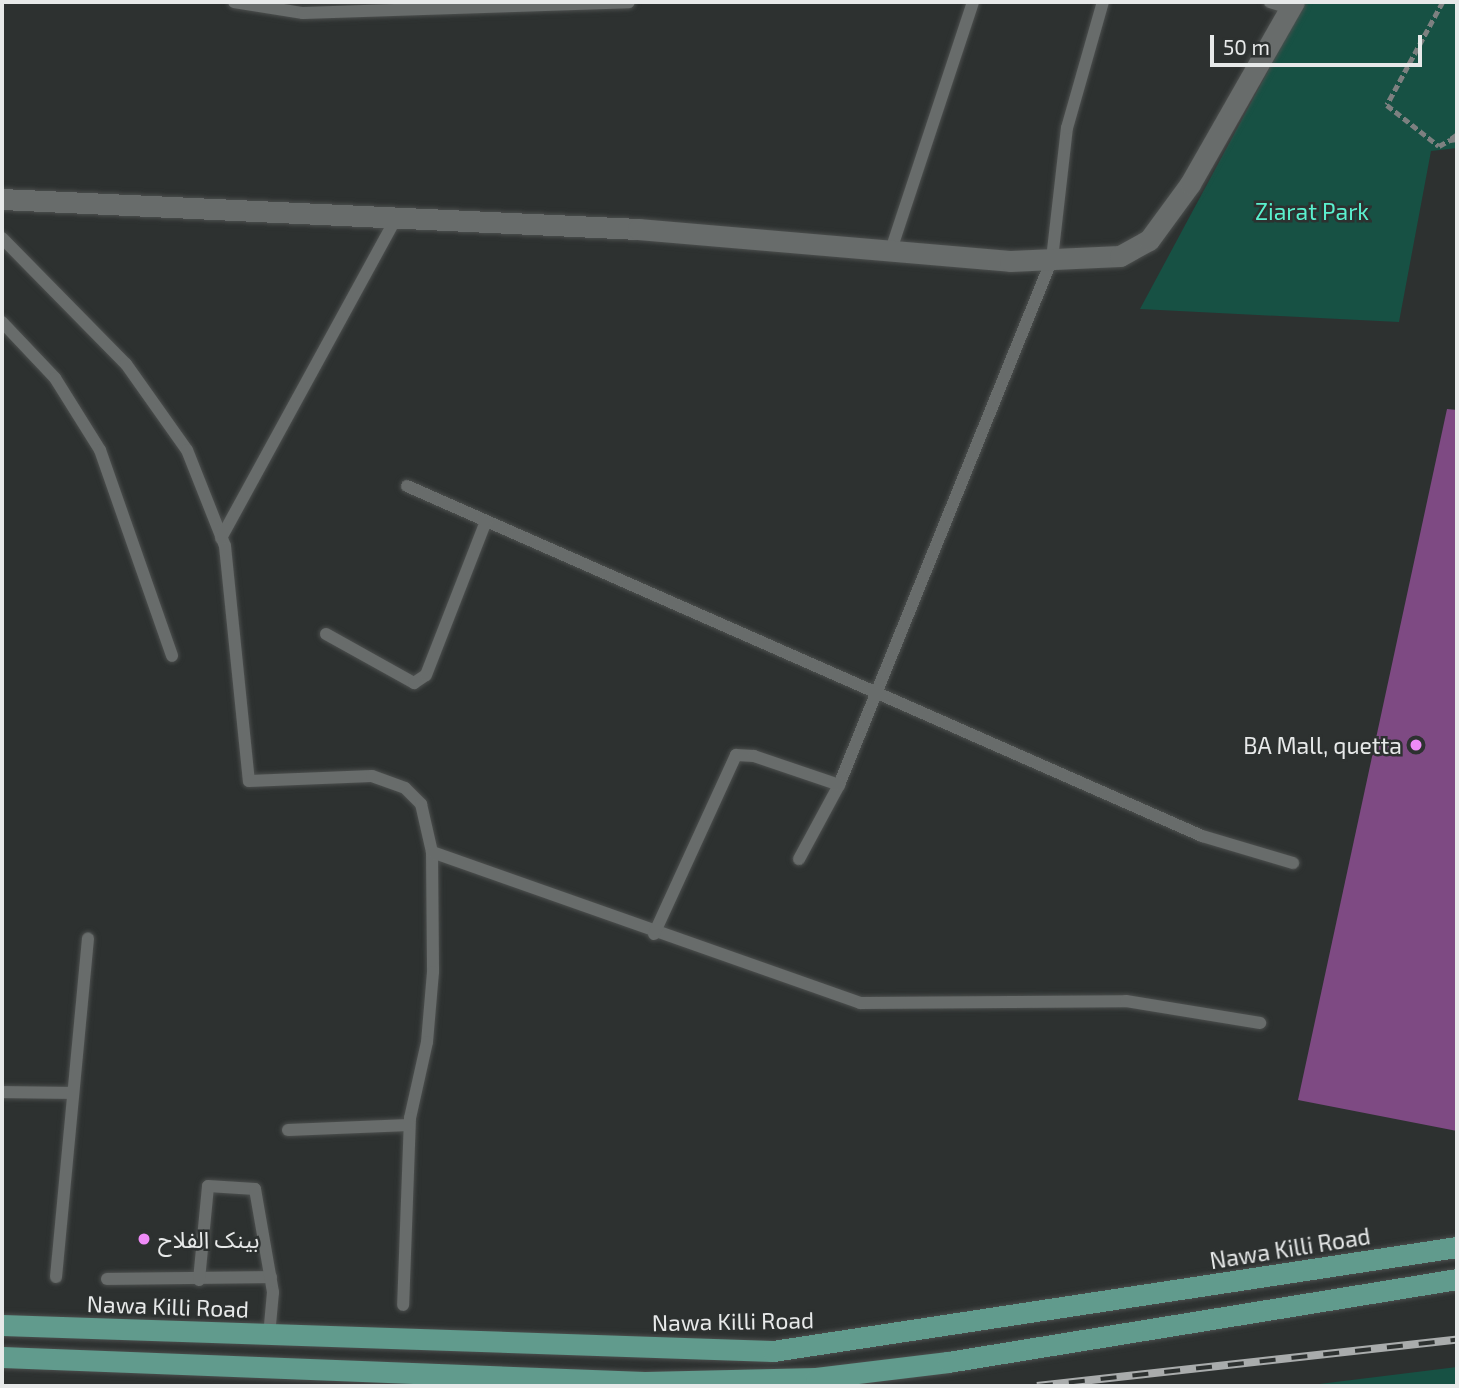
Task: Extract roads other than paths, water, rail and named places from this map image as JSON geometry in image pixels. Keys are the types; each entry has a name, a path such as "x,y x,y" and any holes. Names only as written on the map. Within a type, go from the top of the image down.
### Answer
{"main road":[{"name":"Nawa Killi Road","path":"2,1325 269,1336 773,1350 1457,1247"},
{"path":"2,1357 451,1381 645,1382 816,1378 948,1362 1457,1279"}],"street":[{"path":"2,199 638,229 891,250 1052,259 1120,256 1149,240 1190,184 1285,4"}],"lane":[{"path":"234,2 303,13 398,7 628,2"},
{"path":"891,250 973,2"},
{"path":"799,859 839,785 1052,259 1067,128 1103,2"},
{"path":"221,538 397,218"},
{"path":"2,239 85,316 157,402 187,450 221,538 249,781 372,776 405,788 421,804 432,852 432,1017 410,1125 402,1305"},
{"path":"2,322 55,378 100,450 172,656"},
{"path":"407,486 1202,836 1293,863"},
{"path":"326,634 414,683 426,675 486,521"},
{"path":"654,933 736,755 754,756 839,785"},
{"path":"432,852 654,933 860,1003 1126,1000 1260,1023"},
{"path":"56,1277 71,1093 88,939"},
{"path":"2,1091 71,1093"},
{"path":"288,1130 410,1125"},
{"path":"199,1280 204,1194 208,1186 243,1185 255,1189 260,1203 271,1277 269,1336"},
{"path":"107,1279 199,1280 271,1277"}],"railway":[{"path":"1037,1386 1457,1340"}],"place":[{"name":"BA Mall, quetta","path":"1416,745"},
{"name":"بینک الفلاح","path":"144,1239"}],"park label":[{"name":"Ziarat Park","path":"1312,211"}]}
